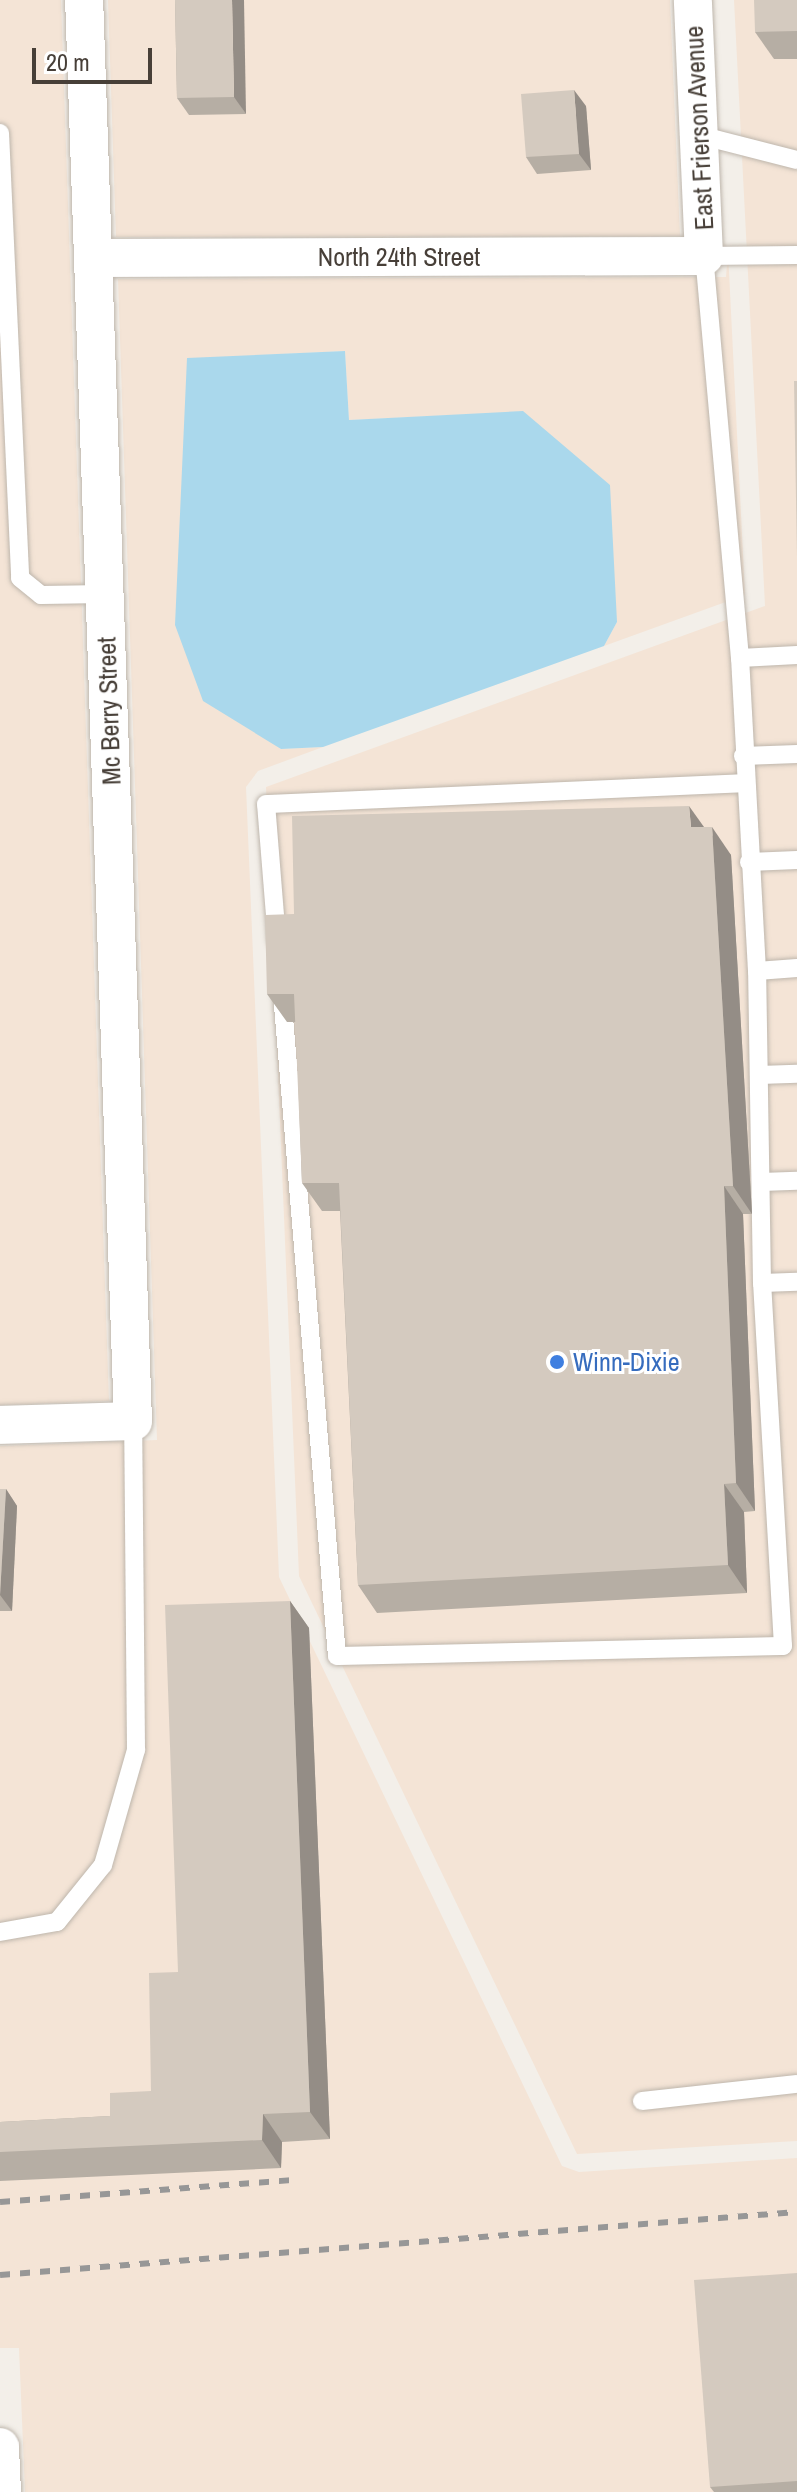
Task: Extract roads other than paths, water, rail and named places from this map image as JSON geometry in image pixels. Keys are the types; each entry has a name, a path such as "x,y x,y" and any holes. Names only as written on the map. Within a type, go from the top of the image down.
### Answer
{"street":[{"name":"Mc Berry Street","path":"84,0 133,1421"},
{"name":"East Frierson Avenue","path":"693,0 704,256"},
{"name":"North 24th Street","path":"94,258 704,256"},
{"path":"0,1425 133,1421"},
{"path":"0,2447 2,2492"}],"lane":[{"path":"0,133 20,578 41,595 105,594"},
{"path":"699,135 797,160"},
{"path":"745,783 266,804 337,1656 790,1646 762,1283 757,971 740,658 704,256 797,255"},
{"path":"740,658 797,655"},
{"path":"743,756 797,754"},
{"path":"749,862 797,860"},
{"path":"757,971 797,968"},
{"path":"759,1075 797,1074"},
{"path":"761,1182 797,1181"},
{"path":"762,1283 797,1282"},
{"path":"0,1932 57,1922 103,1865 136,1750 133,1421"},
{"path":"642,2101 797,2084"}],"water":[{"path":"345,351 349,420 523,411 610,485 617,622 604,646 323,747 281,749 203,701 175,625 187,358"}],"railway":[{"path":"0,2202 294,2180"},
{"path":"0,2275 797,2212"}],"place":[{"name":"Winn-Dixie","path":"557,1362"}]}
